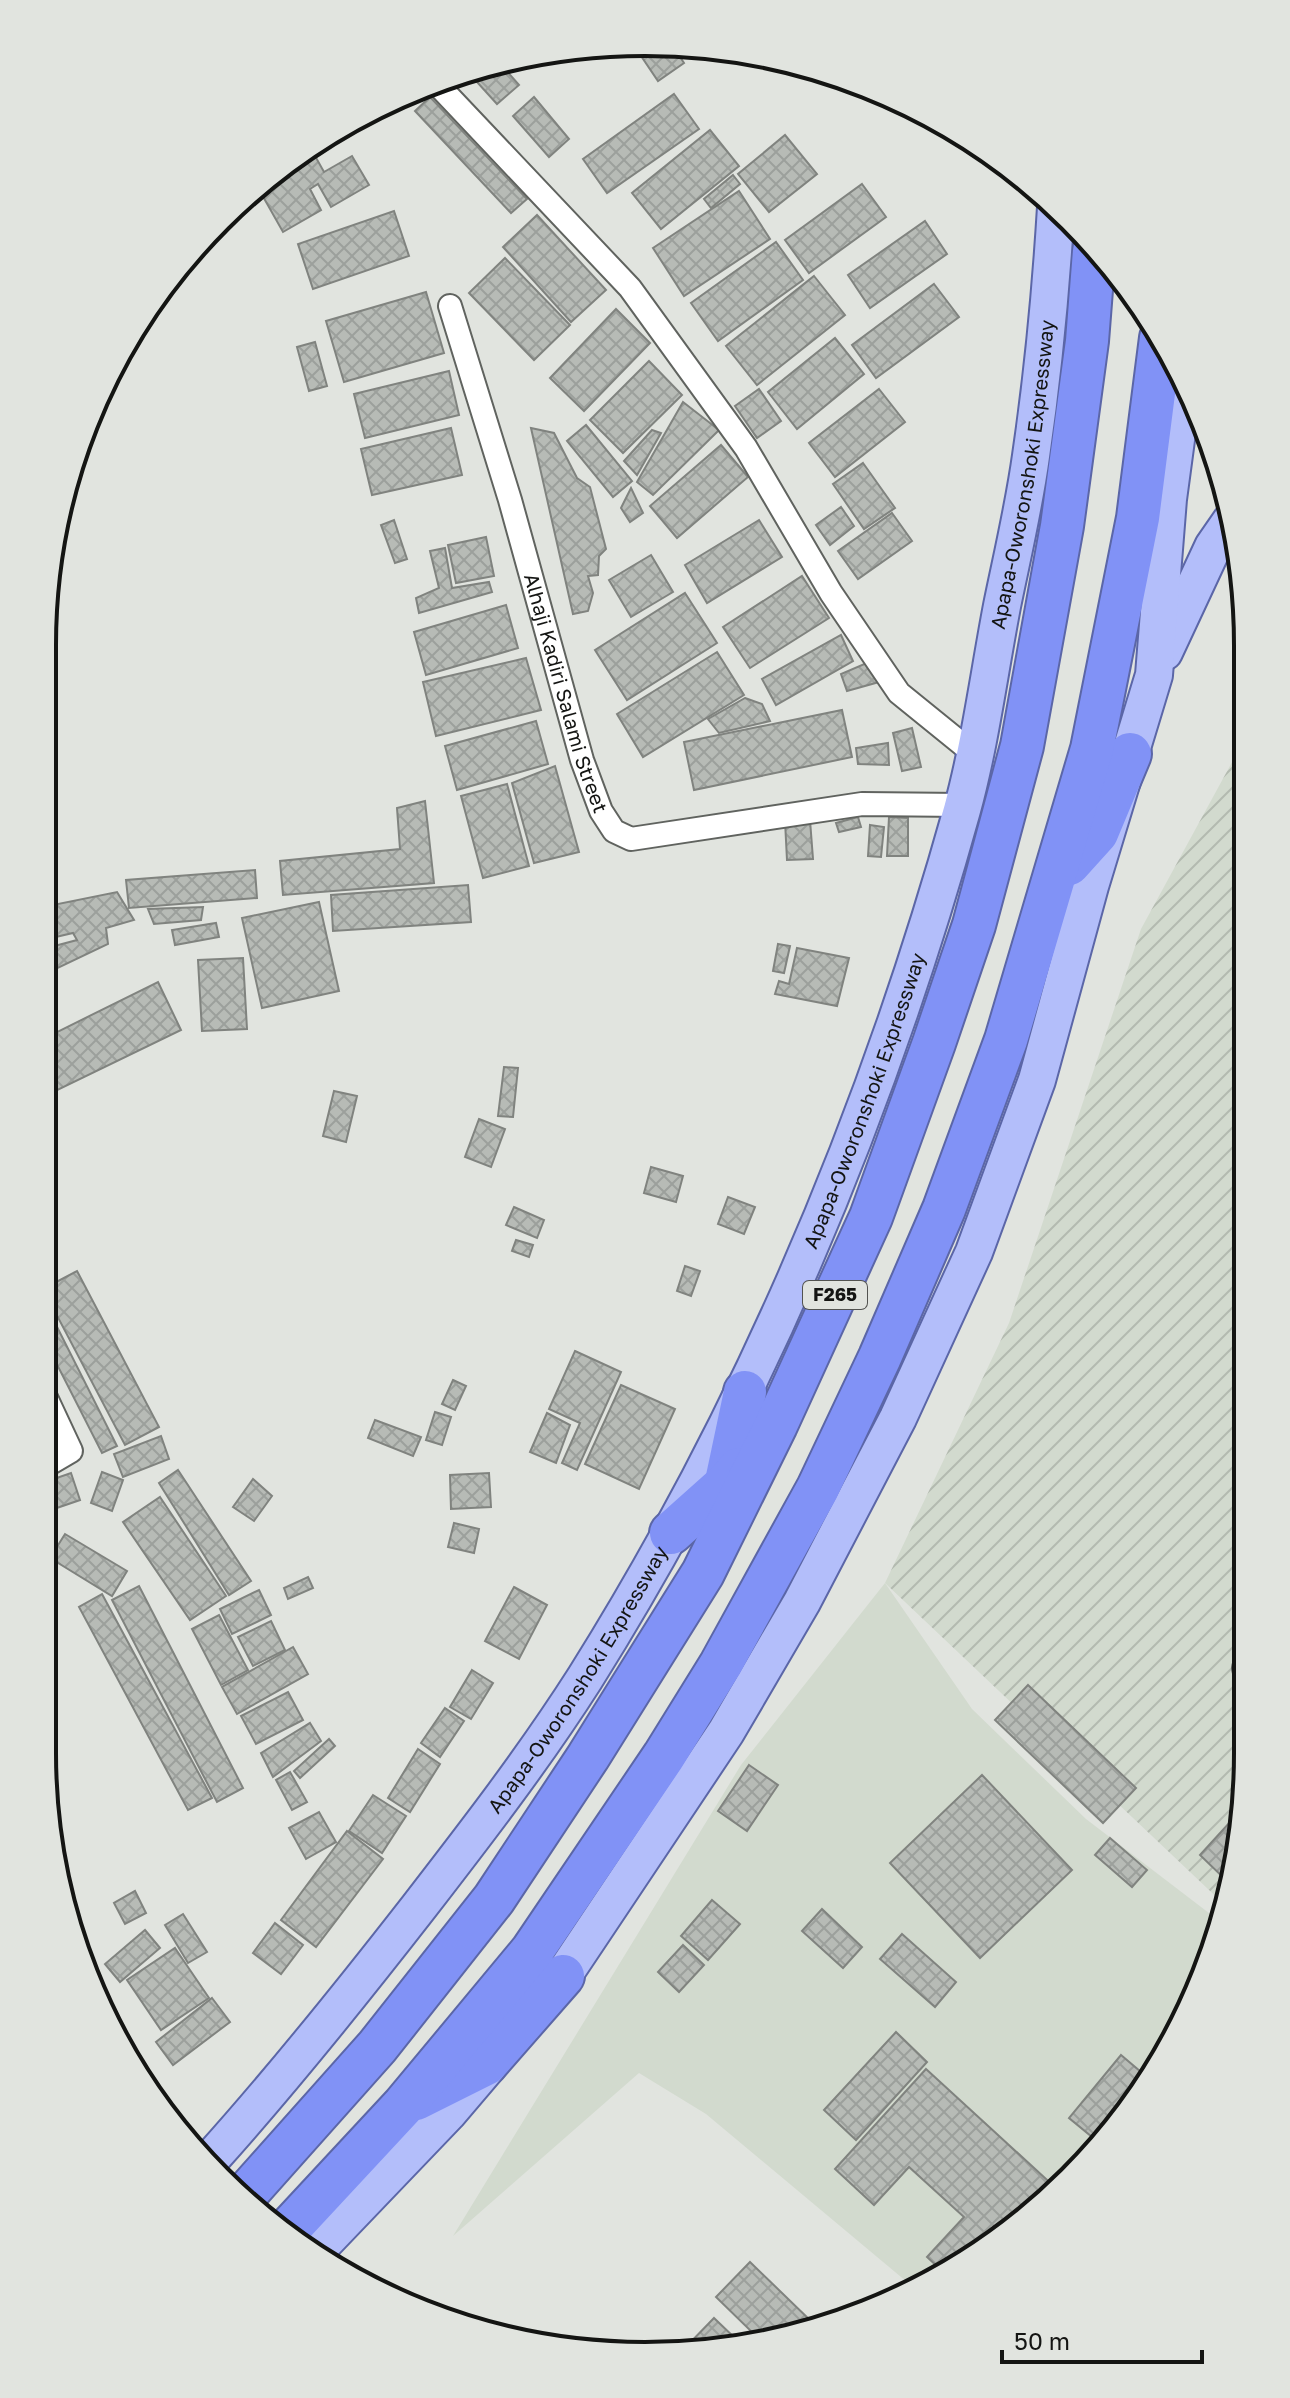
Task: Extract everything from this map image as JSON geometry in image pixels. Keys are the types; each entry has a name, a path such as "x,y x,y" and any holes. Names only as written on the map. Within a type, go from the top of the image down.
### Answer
{"highway":[{"name":"F265","path":"250,2189 377,2047 494,1899 588,1757 703,1573 776,1425 871,1217 974,925 1022,746 1062,526 1087,341 1093,263"},
{"path":"448,2113 486,2064 548,1964 721,1664 818,1488 880,1357 944,1209 1006,1040 1072,883 1097,833 1111,752 1159,357"},
{"path":"1072,883 1111,752"},
{"path":"703,1573 727,1483 745,1392"},
{"path":"671,1533 727,1483 776,1425"},
{"path":"293,2225 404,2105 548,1964"},
{"path":"404,2105 486,2064"}],"main road":[{"name":"Apapa-Oworonshoki Expressway","path":"215,2154 317,2037 497,1806 583,1681 671,1533 745,1392 833,1196 905,993 963,805 1031,459 1051,289 1055,223"},
{"path":"1154,675 1168,499 1181,402"},
{"path":"1111,752 1154,675 1213,547 1223,532"},
{"path":"321,2245 448,2113 548,1964"}],"street":[{"path":"444,92 630,288 746,448 831,593 899,693 973,753"},
{"name":"Alhaji Kadiri Salami Street","path":"450,306 510,500 582,760 601,811 614,831 631,839 862,804 963,805"},
{"path":"56,1419 71,1451 56,1460"}],"shaded area":[{"path":"1234,758 1234,1753 1229,1830 1216,1897 885,1583 1009,1323 1141,929"},
{"path":"885,1583 972,1709 1086,1819 1211,1915 1189,1978 1155,2048 1112,2112 1033,2196 972,2243 906,2281 706,2114 639,2073 453,2236 741,1765"}],"building":[{"path":"641,56 680,57 684,63 658,81"},
{"path":"508,72 519,85 497,104 476,81"},
{"path":"674,94 699,129 607,193 583,159"},
{"path":"430,97 527,199 511,213 415,111"},
{"path":"534,97 569,139 549,157 513,116"},
{"path":"710,130 739,166 661,229 632,193"},
{"path":"785,135 817,174 769,212 738,174"},
{"path":"352,156 369,185 331,207 318,184 310,189 321,210 283,232 263,197 315,157 324,172"},
{"path":"733,175 740,184 711,208 704,199"},
{"path":"862,184 886,217 809,273 785,240"},
{"path":"739,191 770,239 684,296 653,248"},
{"path":"394,211 409,256 313,289 298,244"},
{"path":"537,215 606,290 571,322 503,247"},
{"path":"925,221 947,254 870,308 848,275"},
{"path":"776,242 803,280 718,341 691,303"},
{"path":"505,258 570,325 534,360 469,293"},
{"path":"814,276 845,315 757,385 726,346"},
{"path":"934,284 959,317 876,378 852,345"},
{"path":"426,292 444,353 344,382 326,321"},
{"path":"616,309 650,343 584,411 550,378"},
{"path":"835,338 864,374 797,429 768,392"},
{"path":"315,342 327,386 309,391 297,347"},
{"path":"649,361 682,395 623,453 590,420"},
{"path":"449,371 459,415 365,438 354,394"},
{"path":"759,389 781,421 757,438 735,406"},
{"path":"879,389 905,422 835,477 809,443"},
{"path":"683,402 719,430 653,495 637,482"},
{"path":"586,425 632,481 613,497 567,441"},
{"path":"451,428 462,475 372,495 361,449"},
{"path":"531,428 554,433 577,478 590,487 606,549 599,556 598,575 588,576 593,593 588,611 573,614"},
{"path":"652,430 661,433 637,475 624,461"},
{"path":"721,445 748,477 677,538 650,506"},
{"path":"863,463 895,508 864,529 833,484"},
{"path":"631,488 643,513 630,522 621,508"},
{"path":"841,507 854,526 830,545 816,525"},
{"path":"892,513 912,541 858,579 838,551"},
{"path":"394,520 407,559 395,563 381,525"},
{"path":"759,520 782,557 707,603 685,565"},
{"path":"486,537 494,576 456,583 448,545"},
{"path":"445,548 452,588 489,582 492,592 419,613 416,598 439,588 430,551"},
{"path":"651,555 673,592 631,617 609,580"},
{"path":"802,576 829,618 750,668 723,627"},
{"path":"685,593 717,643 627,700 595,650"},
{"path":"506,605 518,648 426,675 414,632"},
{"path":"841,635 853,661 776,705 762,679"},
{"path":"717,652 744,695 643,757 617,714"},
{"path":"526,658 541,710 436,736 423,682"},
{"path":"869,662 879,682 847,691 841,674"},
{"path":"745,698 762,704 770,721 719,733 708,719"},
{"path":"842,710 852,757 694,790 684,742"},
{"path":"536,721 548,764 457,790 445,746"},
{"path":"912,728 921,767 902,771 893,733"},
{"path":"888,743 889,765 858,764 856,748"},
{"path":"555,766 579,852 534,863 512,783"},
{"path":"507,784 529,866 483,878 461,796"},
{"path":"425,801 434,883 283,895 280,861 400,849 397,808"},
{"path":"858,817 861,827 839,832 836,823"},
{"path":"889,817 908,818 908,856 887,856"},
{"path":"810,820 813,859 787,860 785,821"},
{"path":"870,825 884,827 881,857 868,856"},
{"path":"255,870 257,898 129,908 126,880"},
{"path":"468,885 471,922 333,931 331,895"},
{"path":"117,892 134,920 106,928 108,944 56,969 56,946 77,940 73,933 56,937 56,904"},
{"path":"319,902 339,991 262,1008 242,918"},
{"path":"203,907 201,920 154,924 148,909"},
{"path":"216,923 219,937 175,945 172,930"},
{"path":"778,944 790,946 784,973 773,971"},
{"path":"797,948 849,958 837,1006 775,994 779,981 789,984"},
{"path":"243,958 247,1029 202,1031 198,960"},
{"path":"158,982 181,1030 56,1091 56,1033"},
{"path":"504,1067 518,1068 513,1117 498,1116"},
{"path":"334,1091 357,1096 346,1142 323,1136"},
{"path":"479,1119 505,1129 491,1167 465,1157"},
{"path":"651,1167 683,1176 676,1202 644,1193"},
{"path":"728,1197 755,1207 744,1234 718,1224"},
{"path":"514,1207 544,1220 537,1238 506,1225"},
{"path":"516,1240 533,1245 529,1257 512,1251"},
{"path":"685,1266 700,1271 691,1296 677,1291"},
{"path":"77,1271 159,1427 125,1445 56,1314 56,1282"},
{"path":"56,1325 117,1446 102,1453 56,1363"},
{"path":"575,1351 621,1372 577,1470 562,1463 580,1423 549,1409"},
{"path":"453,1380 466,1386 455,1410 442,1404"},
{"path":"621,1385 675,1409 639,1489 585,1464"},
{"path":"435,1412 451,1417 442,1445 426,1440"},
{"path":"547,1413 570,1425 556,1463 530,1452"},
{"path":"375,1420 421,1437 413,1456 368,1438"},
{"path":"161,1436 169,1459 123,1477 114,1454"},
{"path":"178,1470 251,1581 229,1595 159,1483"},
{"path":"102,1472 123,1480 112,1511 91,1503"},
{"path":"71,1473 80,1500 56,1508 56,1478"},
{"path":"489,1473 491,1507 451,1509 450,1475"},
{"path":"253,1479 272,1496 254,1521 233,1507"},
{"path":"160,1497 226,1596 190,1620 123,1522"},
{"path":"454,1523 479,1529 474,1553 448,1547"},
{"path":"65,1534 127,1571 112,1596 56,1562 56,1548"},
{"path":"308,1577 313,1588 288,1599 284,1588"},
{"path":"139,1586 243,1788 217,1802 112,1600"},
{"path":"514,1587 547,1605 519,1659 485,1641"},
{"path":"259,1590 271,1615 232,1634 220,1609"},
{"path":"102,1594 212,1798 188,1810 79,1607"},
{"path":"219,1615 248,1670 221,1685 192,1629"},
{"path":"271,1621 285,1650 253,1666 238,1637"},
{"path":"293,1647 308,1674 237,1714 222,1687"},
{"path":"472,1670 493,1683 471,1719 450,1707"},
{"path":"1028,1685 1136,1788 1103,1823 995,1720"},
{"path":"288,1692 303,1720 256,1744 241,1716"},
{"path":"445,1708 464,1721 440,1757 421,1743"},
{"path":"310,1723 321,1741 273,1777 261,1753"},
{"path":"329,1739 335,1746 300,1778 294,1771"},
{"path":"418,1749 440,1764 410,1812 388,1798"},
{"path":"749,1765 778,1785 747,1831 718,1811"},
{"path":"290,1772 307,1802 292,1810 276,1780"},
{"path":"982,1775 1072,1870 980,1958 890,1863"},
{"path":"373,1795 406,1816 382,1853 349,1831"},
{"path":"319,1812 336,1842 306,1859 289,1828"},
{"path":"1230,1822 1221,1875 1200,1855"},
{"path":"347,1831 383,1859 316,1947 281,1920"},
{"path":"1110,1838 1147,1870 1132,1887 1095,1855"},
{"path":"135,1891 146,1913 125,1924 114,1903"},
{"path":"712,1900 740,1924 708,1960 681,1936"},
{"path":"822,1909 862,1947 843,1968 802,1931"},
{"path":"183,1914 207,1952 188,1963 165,1925"},
{"path":"275,1923 303,1945 281,1974 253,1953"},
{"path":"145,1930 160,1948 120,1982 105,1964"},
{"path":"902,1934 956,1982 935,2007 880,1959"},
{"path":"683,1945 704,1965 679,1992 658,1972"},
{"path":"175,1948 209,1998 161,2030 127,1980"},
{"path":"212,1998 230,2022 173,2065 156,2042"},
{"path":"896,2032 927,2062 856,2140 824,2110"},
{"path":"1121,2055 1140,2071 1092,2137 1069,2118"},
{"path":"926,2069 1048,2181 1004,2220 936,2265 927,2257 964,2217 909,2167 874,2205 835,2169"},
{"path":"750,2262 808,2319 752,2332 716,2297"},
{"path":"714,2318 732,2335 722,2337 693,2340"}]}
